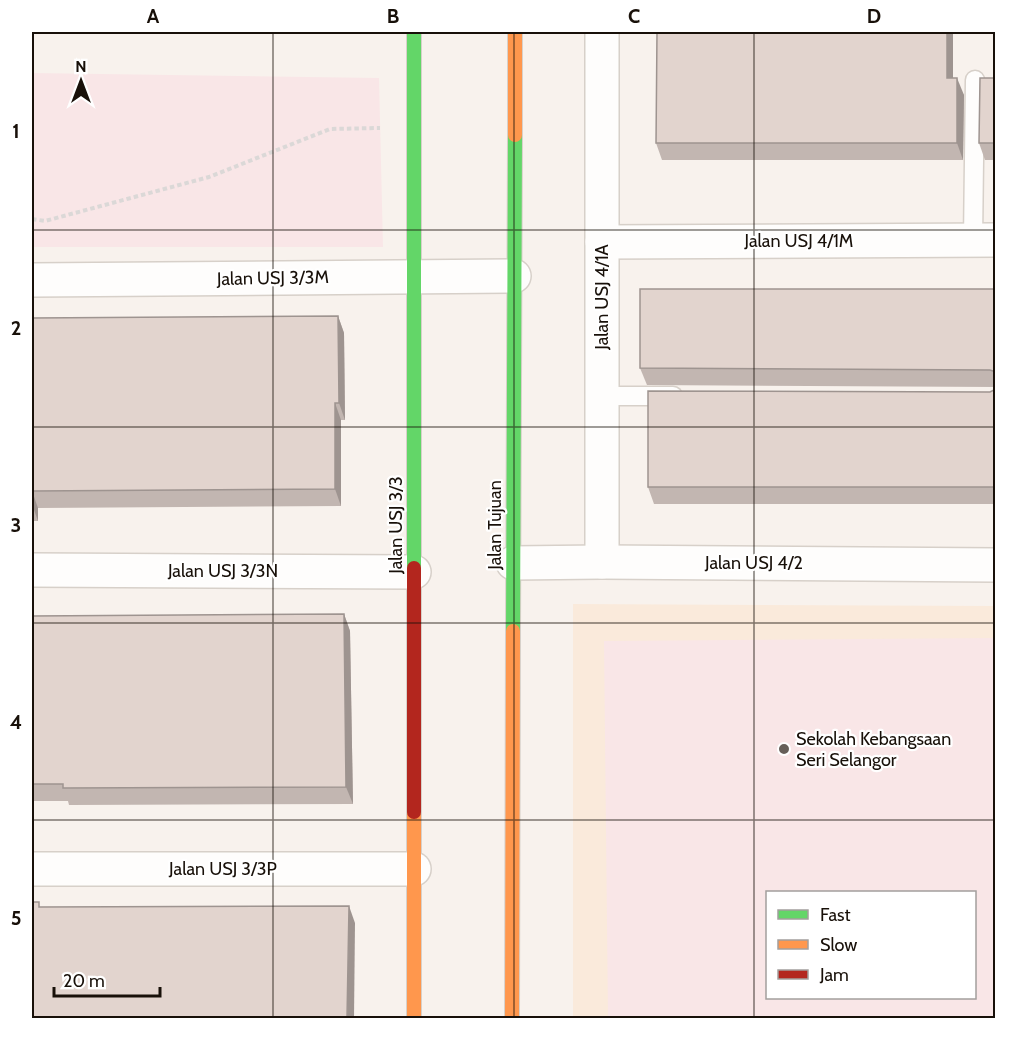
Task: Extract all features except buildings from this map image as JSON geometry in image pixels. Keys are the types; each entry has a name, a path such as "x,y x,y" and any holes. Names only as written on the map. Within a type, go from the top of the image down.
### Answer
{"street":[{"name":"Jalan USJ 3/3","path":"414,32 414,1018"},
{"name":"Jalan Tujuan","path":"512,1018 515,32"},
{"name":"Jalan USJ 4/1A","path":"602,32 602,562"},
{"name":"Jalan USJ 4/1M","path":"602,242 984,240"},
{"name":"Jalan USJ 3/3M","path":"32,280 514,276"},
{"name":"Jalan USJ 4/2","path":"513,563 996,566"},
{"name":"Jalan USJ 3/3N","path":"32,570 414,572"},
{"name":"Jalan USJ 3/3P","path":"32,869 414,869"}],"lane":[{"path":"975,81 984,240"},
{"path":"602,396 686,396"}],"path":[{"path":"32,219 45,221 209,177 330,129 414,128"}],"shaded area":[{"path":"32,73 379,78 383,247 32,247"},
{"name":"Sekolah Kebangsaan Seri Selangor","path":"573,604 995,606 995,1018 573,1018"},
{"name":"Sekolah Kebangsaan Seri Selangor","path":"995,638 995,1018 608,1018 604,641"}],"traffic: fast":[{"path":"414,32 414,568"},
{"path":"513,631 515,135"}],"traffic: slow":[{"path":"515,32 515,135"},
{"path":"512,1018 513,631"},
{"path":"414,812 414,1018"}],"traffic: jam":[{"path":"414,568 414,812"}],"place":[{"name":"Sekolah Kebangsaan Seri Selangor","path":"784,749"}]}
